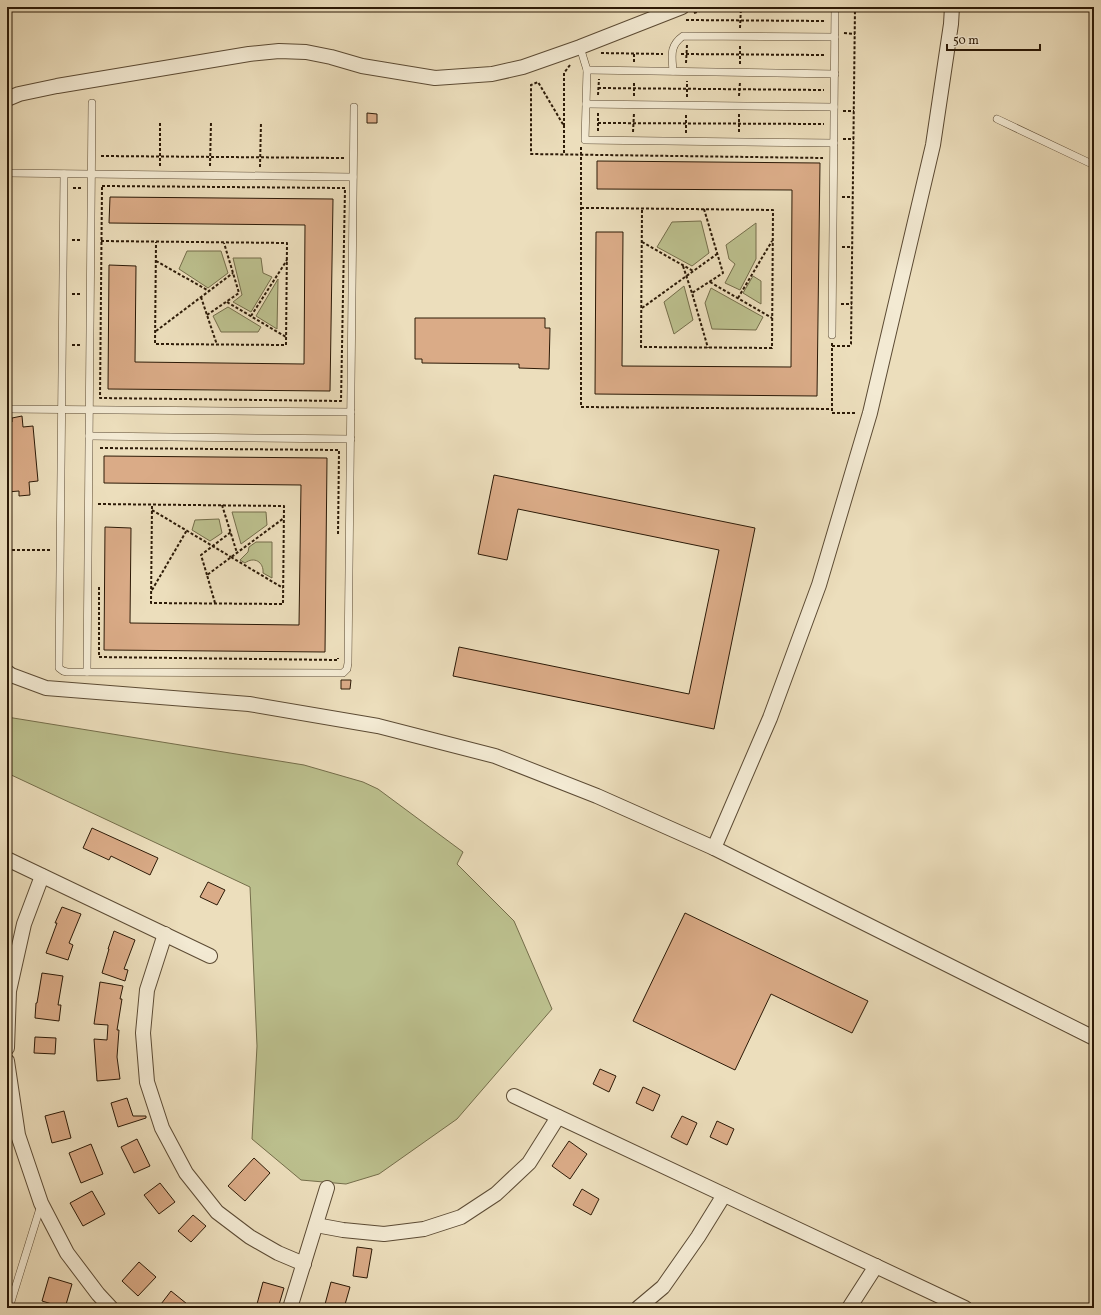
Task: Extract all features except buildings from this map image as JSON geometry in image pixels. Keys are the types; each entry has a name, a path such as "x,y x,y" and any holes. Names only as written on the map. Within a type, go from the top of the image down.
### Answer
{"street":[{"path":"714,848 770,718 819,585 870,413 933,145 951,24 952,7"},
{"path":"7,99 19,94 57,86 249,54 279,51 306,52 331,57 362,66 436,78 492,74 581,53 683,16"},
{"path":"7,672 11,675 46,688 249,704 378,726 495,756 597,796 714,848 1094,1038"},
{"path":"7,859 210,956"},
{"path":"7,1048 9,991 24,924 42,876"},
{"path":"165,934 147,990 143,1033 148,1082 162,1128 186,1174 217,1212 250,1237 278,1253 304,1264"},
{"path":"7,1061 18,1135 41,1203 67,1253 98,1294 111,1308"},
{"path":"514,1096 965,1308"},
{"path":"316,1225 343,1230 384,1234 424,1228 461,1217 496,1194 529,1163 558,1117"},
{"path":"290,1308 327,1188"},
{"path":"638,1308 663,1286 698,1237 724,1195"},
{"path":"849,1308 876,1266"}],"lane":[{"path":"832,335 835,7"},
{"path":"673,72 672,49 677,41 683,36 835,37"},
{"path":"581,53 587,70 585,140 834,143"},
{"path":"587,70 835,74"},
{"path":"87,672 92,103"},
{"path":"586,104 834,107"},
{"path":"64,174 59,668 63,671 87,672 343,673 347,669 348,663 354,107"},
{"path":"997,119 1094,165"},
{"path":"7,173 353,177"},
{"path":"7,409 351,412"},
{"path":"89,436 351,439"},
{"path":"9,1308 41,1203"}],"path":[{"path":"832,346 850,346 851,344 855,7"},
{"path":"686,141 687,36 683,16 825,21"},
{"path":"564,154 564,73 570,64 581,53 824,55"},
{"path":"564,126 538,82 531,85 531,154 823,157 823,163"},
{"path":"598,88 824,90"},
{"path":"160,122 160,175"},
{"path":"210,122 210,175"},
{"path":"260,176 261,122"},
{"path":"598,123 824,124"},
{"path":"585,140 581,147 581,407 832,409"},
{"path":"92,156 354,158"},
{"path":"100,398 341,401 345,188 102,186 101,242 100,398 100,410"},
{"path":"581,208 773,210 772,348 642,348 642,209"},
{"path":"692,293 723,273 704,209"},
{"path":"63,240 88,240 101,242 156,242 224,243 287,243 286,345 155,344 156,242"},
{"path":"738,298 773,240"},
{"path":"642,242 693,272"},
{"path":"207,315 239,293 224,243"},
{"path":"642,308 717,254"},
{"path":"251,316 287,259"},
{"path":"156,262 209,291"},
{"path":"683,266 708,348"},
{"path":"156,332 233,273"},
{"path":"710,282 772,318"},
{"path":"201,297 217,345"},
{"path":"226,302 286,338"},
{"path":"827,341 832,341 832,413 870,413"},
{"path":"138,399 138,410"},
{"path":"188,399 188,410"},
{"path":"238,400 238,411"},
{"path":"289,400 289,411"},
{"path":"100,437 100,448 339,450 338,536"},
{"path":"137,449 138,437"},
{"path":"187,437 187,449"},
{"path":"238,438 238,450"},
{"path":"289,438 289,450"},
{"path":"88,504 152,504 284,506 283,604 151,603 152,504"},
{"path":"222,505 237,553"},
{"path":"152,510 283,588"},
{"path":"207,575 284,518"},
{"path":"151,591 187,530"},
{"path":"215,603 201,555 231,532"},
{"path":"7,550 60,550"},
{"path":"99,581 99,657 338,660 338,652"}],"green space":[{"path":"701,221 709,253 692,266 657,247 672,222"},
{"path":"756,223 756,259 740,290 725,283 735,264 729,259 726,245"},
{"path":"187,251 221,251 228,273 208,288 179,269"},
{"path":"233,258 261,258 263,273 272,277 251,312 233,302 242,295"},
{"path":"753,276 761,281 761,304 743,293"},
{"path":"278,279 277,329 256,316"},
{"path":"684,286 693,320 674,334 664,302"},
{"path":"711,288 763,317 756,330 712,329 705,303"},
{"path":"228,307 261,327 258,332 221,332 213,316"},
{"path":"232,512 266,512 267,525 241,544"},
{"path":"219,519 222,533 210,541 192,530 195,520"},
{"path":"256,542 272,542 272,578 263,573 262,566 258,561 252,560 245,563 240,560 248,552 249,547"},
{"path":"7,717 304,765 363,782 378,789 463,852 457,864 514,921 552,1009 457,1119 379,1174 346,1184 301,1180 252,1139 257,1046 250,887 7,773"}]}
